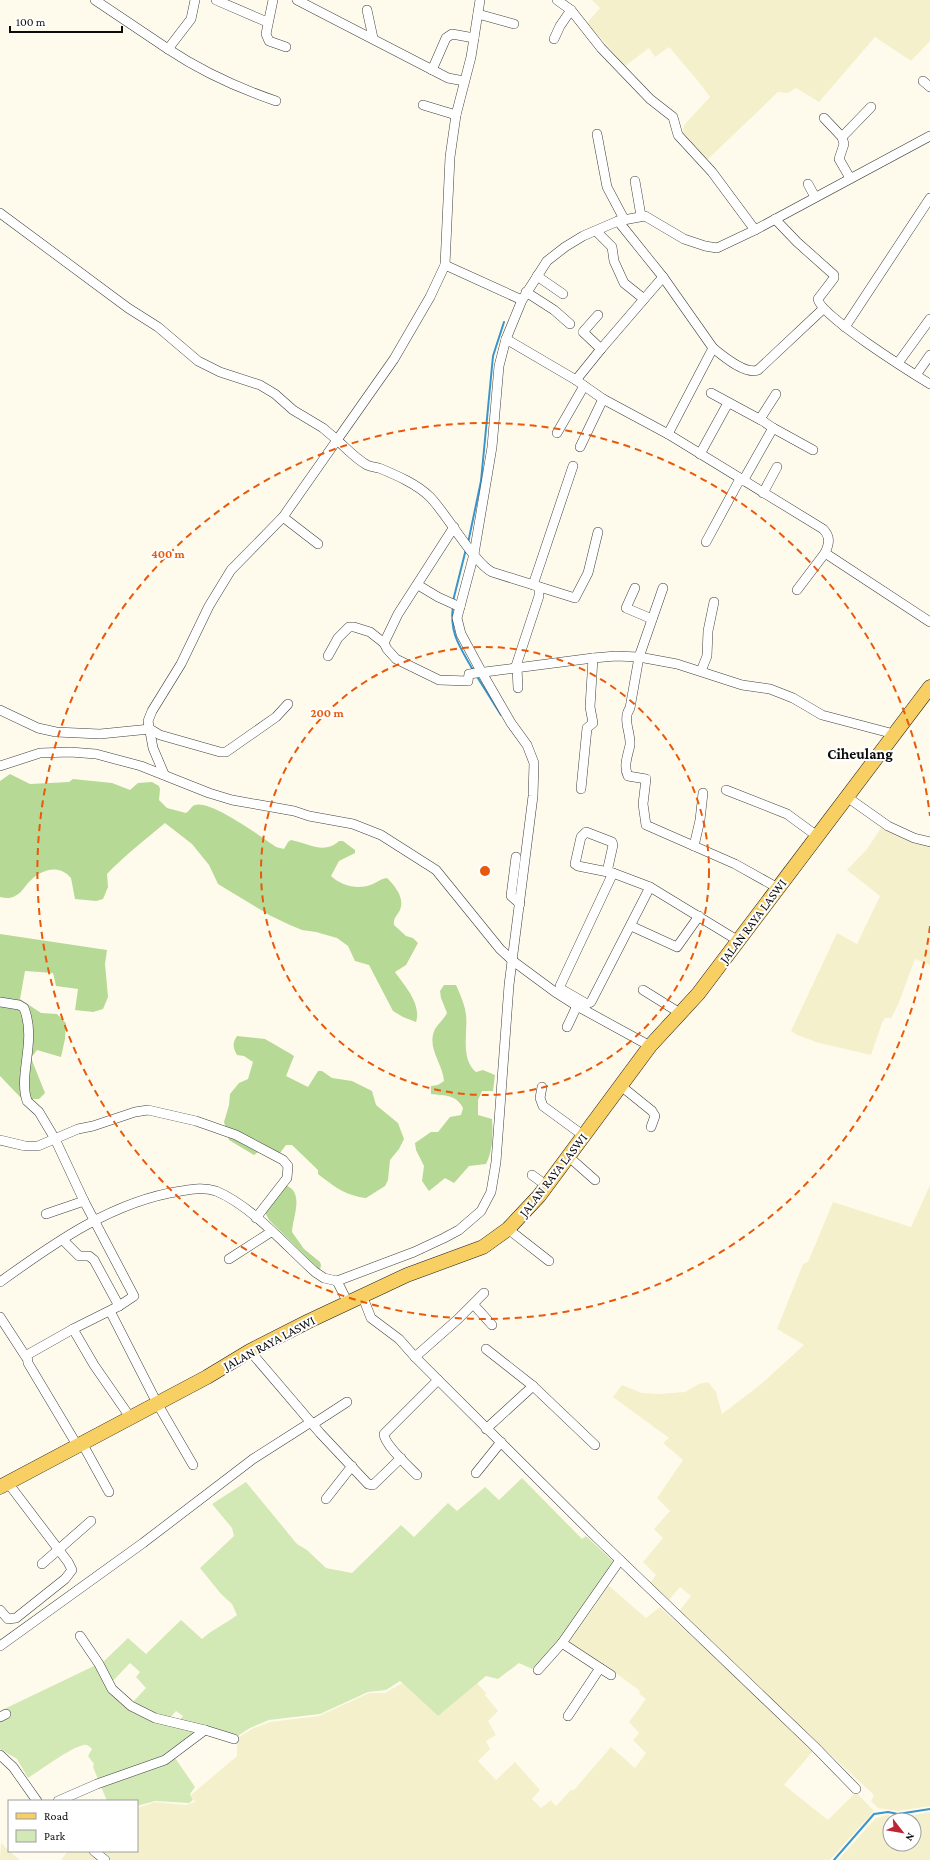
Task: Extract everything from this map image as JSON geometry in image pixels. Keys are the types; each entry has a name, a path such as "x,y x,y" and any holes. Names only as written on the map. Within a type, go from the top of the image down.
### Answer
{"main road":[{"name":"JALAN RAYA LASWI","path":"4,1485 207,1377 250,1351 362,1295 407,1275 483,1247 508,1229 547,1186 650,1046 698,994 737,940 930,687"}],"street":[{"path":"95,0 187,62 276,101"},
{"path":"168,49 191,19 195,0"},
{"path":"216,0 267,22"},
{"path":"273,0 267,22 266,34 269,41 286,47"},
{"path":"298,0 448,78 464,81"},
{"path":"556,0 570,6 601,48 650,99 673,117 678,135 712,172 752,227"},
{"path":"164,774 156,757 148,721 152,711 167,689 190,648 219,587 240,560 283,517 394,359 430,297 445,265 450,157 456,115 474,38 478,14 477,1"},
{"path":"554,39 570,6"},
{"path":"367,10 373,38"},
{"path":"478,14 514,24"},
{"path":"432,70 446,38 452,34 474,38"},
{"path":"423,104 456,115"},
{"path":"842,137 871,107"},
{"path":"824,118 842,137 844,144 839,159 850,178"},
{"path":"597,134 608,187 622,217 713,348 730,361 748,371 754,372 758,370 823,309"},
{"path":"0,1282 63,1240 119,1208 161,1195 198,1188 208,1189 223,1194 240,1204 318,1275 337,1282 414,1252 444,1238 465,1225 481,1212 486,1204 492,1185 496,1162 509,985 533,796 534,763 526,745 480,671 457,625 455,605 474,554 492,447 499,366 520,297 547,262 565,247 622,217 641,216 650,218 684,239 710,248 717,248 752,227 775,219 812,192 850,178 929,138"},
{"path":"635,181 641,216"},
{"path":"845,327 930,198"},
{"path":"0,213 128,308 153,323 198,361 220,372 260,385 275,394 293,410 323,428 366,465 383,470 420,489 431,497 474,554 490,571 574,598 577,597 588,573 598,532"},
{"path":"775,219 797,242 834,275 834,278 818,299 823,309 845,327 930,384"},
{"path":"596,230 612,247 620,285 644,299"},
{"path":"445,265 554,310 570,324"},
{"path":"537,276 563,294"},
{"path":"557,432 580,383 600,349 664,277"},
{"path":"598,315 584,332 600,349"},
{"path":"898,363 930,319"},
{"path":"506,339 580,383 602,399 668,434 823,529 829,538 829,543 825,553 797,590"},
{"path":"668,434 713,348"},
{"path":"916,375 930,356"},
{"path":"711,393 813,450"},
{"path":"761,420 776,394"},
{"path":"580,447 602,399"},
{"path":"700,454 728,403"},
{"path":"706,542 773,428"},
{"path":"518,688 516,669 539,596 536,586 573,466"},
{"path":"763,493 777,467"},
{"path":"283,517 318,544"},
{"path":"384,643 398,614 454,527"},
{"path":"825,553 930,622"},
{"path":"418,585 455,605"},
{"path":"634,588 626,608 652,619"},
{"path":"663,588 639,657 630,708 626,714 630,743 626,766 627,773 628,776 646,779 643,804 646,825 735,864 778,888"},
{"path":"701,671 707,656 707,637 714,602"},
{"path":"328,656 338,638 348,627 354,627 370,632 384,643 386,650 396,659 439,680 468,681 469,674 480,671 516,669 593,658 616,656 639,657 677,664 742,684 770,688 793,698 822,715 894,734"},
{"path":"581,789 587,728 593,723 590,706 593,658"},
{"path":"0,710 38,728 56,732 100,734 150,729 160,734 226,752 276,717 288,704"},
{"path":"0,766 40,754 82,752 126,762 154,773 164,774 209,793 232,800 294,810 309,816 353,824 381,835 436,870 503,952 513,961 555,992 577,1006 650,1046"},
{"path":"726,790 787,814 817,836"},
{"path":"694,846 700,820 703,793"},
{"path":"847,797 888,826 914,838 930,842"},
{"path":"650,887 591,1002 587,1004 562,989 560,986 610,872 612,842 586,832 581,837 576,864 610,872 650,887 737,940"},
{"path":"516,857 512,896 520,904"},
{"path":"513,883 521,891"},
{"path":"631,926 677,948 699,916"},
{"path":"643,990 680,1014"},
{"path":"0,1002 20,1005 26,1014 30,1036 25,1096 31,1107 40,1114 54,1139 94,1221 134,1295 119,1306 29,1353 26,1357"},
{"path":"567,1026 577,1006"},
{"path":"621,1086 652,1111 655,1116 651,1127"},
{"path":"542,1088 540,1101 543,1106 584,1136"},
{"path":"0,1140 30,1147 38,1146 78,1129 93,1126 135,1112 148,1110 196,1121 236,1135 283,1160 289,1169 287,1178 256,1218"},
{"path":"568,1157 595,1180"},
{"path":"532,1175 547,1186"},
{"path":"46,1214 84,1201"},
{"path":"508,1229 549,1261"},
{"path":"229,1259 271,1232"},
{"path":"63,1240 80,1256 88,1256 94,1260 119,1306"},
{"path":"337,1282 348,1303"},
{"path":"415,1357 474,1305 484,1292"},
{"path":"362,1295 371,1318 399,1339 486,1429 814,1746 856,1789"},
{"path":"474,1305 492,1325"},
{"path":"110,1311 157,1403 193,1465"},
{"path":"0,1317 109,1492"},
{"path":"74,1329 94,1365 130,1418"},
{"path":"486,1349 533,1386 595,1445"},
{"path":"250,1351 365,1482 372,1486 401,1458"},
{"path":"417,1475 387,1442 384,1434 438,1380"},
{"path":"486,1429 533,1386"},
{"path":"0,1646 143,1543 253,1459 346,1402"},
{"path":"476,1473 501,1442"},
{"path":"326,1499 352,1466"},
{"path":"0,1610 8,1619 14,1619 69,1575 71,1567 59,1550 4,1485"},
{"path":"42,1564 91,1521"},
{"path":"538,1670 562,1643 620,1560"},
{"path":"80,1636 99,1664 112,1689 129,1704 155,1718 205,1730 234,1739"},
{"path":"562,1643 611,1675"},
{"path":"568,1716 600,1668"},
{"path":"60,1800 97,1784 165,1760 205,1730"},
{"path":"0,1755 13,1768 36,1800"},
{"path":"95,1852 105,1860"}],"shaded area":[{"path":"592,0 930,0 930,41 911,61 875,37 819,102 796,88 788,93 778,92 707,160 683,132 684,125 710,97 669,47 655,57 649,48 625,66 587,23 600,8"},
{"path":"883,825 930,844 930,965 915,959 898,1005 891,1018 885,1018 882,1023 871,1055 819,1043 797,1035 791,1031 837,933 857,944 880,896 847,870 867,849"},
{"path":"930,1185 930,1806 898,1811 878,1808 871,1801 874,1795 678,1613 691,1596 680,1587 668,1601 649,1584 656,1575 643,1562 663,1538 654,1529 670,1511 657,1498 683,1460 663,1443 669,1438 613,1397 622,1385 642,1393 658,1394 685,1392 699,1384 708,1382 716,1392 722,1414 760,1385 804,1345 777,1329 803,1264 808,1262 833,1202 911,1227"},
{"path":"608,1585 646,1618 660,1607 814,1750 784,1785 828,1820 856,1792 874,1811 830,1860 107,1860 97,1852 138,1852 138,1808 155,1802 186,1805 195,1802 191,1795 237,1756 237,1738 252,1729 270,1722 319,1716 369,1693 385,1693 402,1683 438,1716 477,1683 498,1711 488,1721 496,1735 486,1741 490,1749 478,1761 496,1780 515,1762 540,1790 532,1799 541,1808 551,1800 556,1806 571,1790 574,1790 611,1747 635,1768 646,1753 633,1740 639,1733 629,1722 646,1699 639,1694 640,1691 602,1663 597,1665 566,1644 594,1607"},
{"path":"930,1812 930,1860 838,1860 876,1818 882,1816 882,1852 922,1852 922,1814"},
{"path":"1,1843 8,1850 8,1852 10,1852 20,1860 0,1860"},
{"path":"67,1852 90,1852 99,1860 61,1860"}],"green space":[{"path":"10,774 30,784 69,782 73,779 112,783 130,790 138,783 152,782 159,786 159,800 167,808 186,813 192,806 195,805 202,805 212,808 236,820 276,847 284,849 291,840 322,848 333,845 339,841 343,841 355,850 355,853 339,861 331,876 339,882 354,887 370,885 387,878 398,892 401,906 394,925 406,936 413,938 418,943 406,965 395,972 411,995 417,1008 416,1022 393,1011 369,965 355,961 348,946 337,938 302,930 271,916 218,884 209,865 192,844 165,823 107,874 108,887 103,899 96,901 75,899 71,878 66,873 55,870 43,872 33,878 21,892 13,897 0,897 0,781"},
{"path":"0,934 107,950 105,964 108,997 103,1009 93,1012 75,1010 78,989 56,986 53,973 25,971 20,999 41,1013 57,1014 66,1023 65,1039 61,1057 37,1050 31,1058 45,1093 39,1099 22,1099 0,1076"},
{"path":"444,985 456,985 463,1003 466,1015 466,1053 471,1067 476,1072 483,1070 495,1075 493,1091 482,1091 478,1100 478,1115 492,1119 492,1142 486,1164 469,1166 454,1183 445,1178 429,1191 422,1181 424,1166 416,1150 415,1143 431,1132 438,1132 450,1117 461,1115 463,1108 457,1100 450,1096 431,1094 431,1086 438,1085 444,1081 432,1043 435,1029 447,1013 440,991"},
{"path":"237,1036 265,1039 294,1056 286,1076 308,1087 318,1071 322,1071 332,1078 352,1081 372,1091 376,1105 398,1123 404,1139 399,1149 390,1160 388,1180 385,1186 366,1198 358,1197 335,1187 318,1174 318,1170 292,1145 286,1145 280,1153 261,1150 254,1155 229,1140 224,1122 229,1105 230,1094 239,1083 248,1079 253,1062 244,1056 237,1055 234,1041"},
{"path":"285,1185 291,1188 295,1193 296,1199 292,1232 304,1249 320,1262 320,1270 269,1220 264,1210"},
{"path":"522,1478 582,1539 586,1536 616,1564 563,1639 532,1669 519,1663 498,1679 486,1676 438,1716 400,1681 386,1690 368,1692 320,1714 269,1720 250,1728 236,1737 180,1720 183,1716 176,1711 170,1718 139,1709 132,1703 146,1688 136,1677 140,1672 130,1663 111,1683 103,1662 128,1638 146,1654 181,1620 202,1639 210,1632 237,1615 232,1604 221,1594 200,1568 234,1536 232,1528 212,1504 246,1482 297,1544 307,1550 326,1568 352,1573 401,1525 414,1537 448,1503 457,1511 485,1487 499,1500"},
{"path":"96,1665 119,1697 197,1732 171,1752 195,1787 190,1794 193,1800 189,1803 155,1801 138,1806 138,1800 107,1800 93,1767 94,1764 88,1756 92,1749 86,1745 79,1746 56,1759 28,1778 17,1759 0,1749 0,1711"}],"waterway":[{"path":"468,543 481,481 493,356 504,322"},
{"path":"453,601 466,549"},
{"path":"453,606 452,616 454,632 460,647 473,670"},
{"path":"476,675 501,715"},
{"path":"834,1860 874,1814 888,1812 898,1814 930,1809"}],"district":[{"name":"Ciheulang","path":"860,754"}]}
